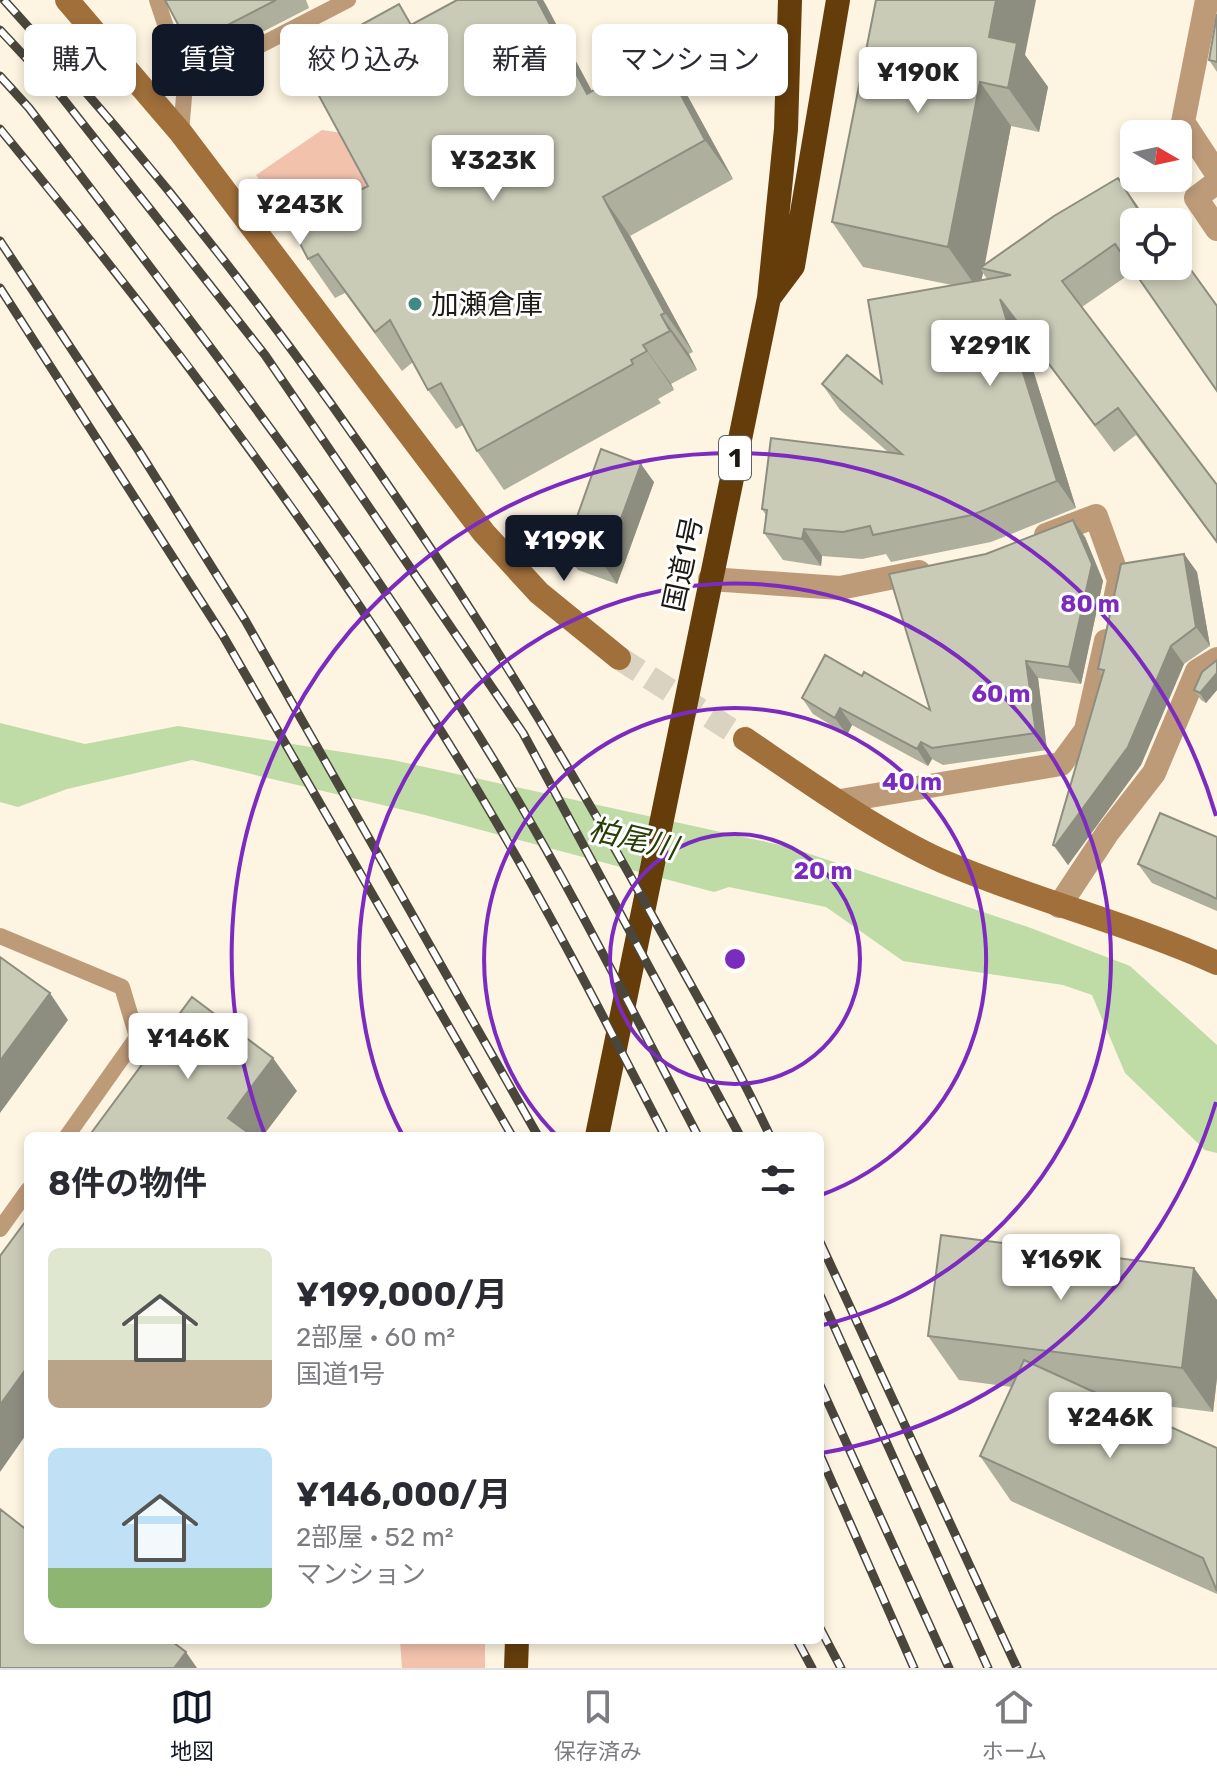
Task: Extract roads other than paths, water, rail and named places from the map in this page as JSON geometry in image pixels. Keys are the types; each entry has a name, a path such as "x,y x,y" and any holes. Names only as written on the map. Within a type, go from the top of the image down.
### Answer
{"highway":[{"name":"国道1号","path":"597,1132 769,298 786,129 790,0"},
{"name":"1","path":"769,298 793,266 838,0"},
{"path":"516,1668 517,1644"}],"street":[{"path":"67,0 181,133 484,533 539,593 619,658"},
{"path":"1207,0 1183,122 1217,174"},
{"path":"1217,182 1196,198 1217,229"},
{"path":"840,801 1061,764 1086,730 1119,580 1096,516 1024,544"},
{"path":"710,579 840,588 948,566"},
{"path":"1059,906 1108,832 1154,773 1197,671 1217,659"},
{"path":"745,739 840,801 940,860 1059,906 1164,939 1217,963"}],"lane":[{"path":"157,0 165,24"},
{"path":"264,43 348,0"},
{"path":"181,133 184,96"},
{"path":"0,936 122,987 137,1037 70,1132"},
{"path":"0,1229 24,1196"}],"water":[{"name":"柏尾川","path":"0,723 85,744 178,726 393,760 789,847 1028,927 1130,966 1217,1045 1217,1153 1205,1150 1125,1073 1092,995 1063,985 903,961 826,907 729,887 714,892 425,815 192,760 67,789 18,807 0,802"}],"tunnel":[{"path":"619,658 745,739"}],"railway":[{"path":"4,0 97,105 187,214 356,439 435,555 584,795 713,1025 768,1132"},
{"path":"0,30 57,91 265,355 523,733 738,1132"},
{"path":"0,76 29,108 214,352 391,600 501,772 553,862 696,1132"},
{"path":"0,129 186,363 360,606 467,773 519,862 663,1132"},
{"path":"0,241 139,451 245,620 536,1132"},
{"path":"0,288 222,634 510,1132"},
{"path":"824,1251 1017,1668"},
{"path":"824,1304 988,1668"},
{"path":"824,1394 949,1668"},
{"path":"824,1464 914,1668"},
{"path":"824,1636 841,1668"},
{"path":"799,1644 812,1668"}],"place":[{"name":"加瀬倉庫","path":"415,304"}]}
